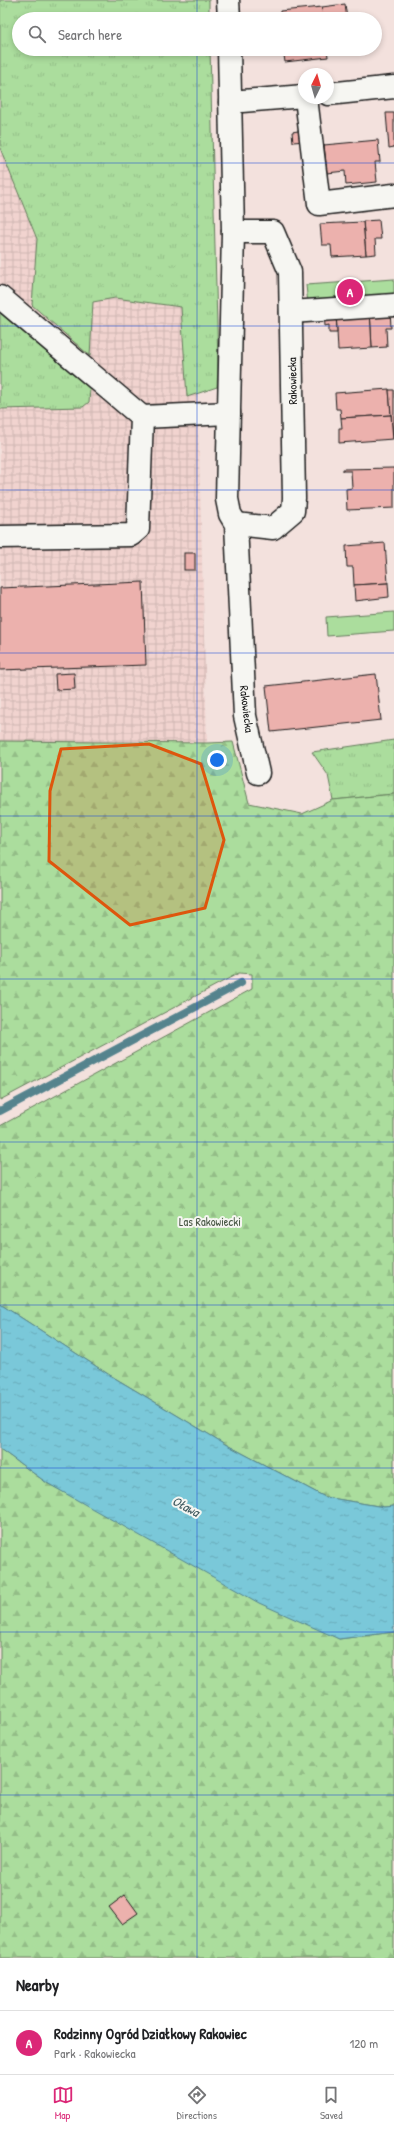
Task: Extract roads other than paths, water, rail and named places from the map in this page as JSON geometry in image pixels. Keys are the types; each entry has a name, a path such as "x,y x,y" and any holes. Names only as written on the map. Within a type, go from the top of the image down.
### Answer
{"street":[{"path":"228,0 229,12"},
{"name":"Rakowiecka","path":"229,56 233,232 227,500 230,514 236,524 245,716 258,773"},
{"path":"334,93 394,87"},
{"path":"230,102 298,97"},
{"path":"306,104 319,204 394,195"},
{"name":"Rakowiecka","path":"233,232 273,232 290,272 294,498 293,511 273,528 236,524"},
{"path":"0,297 142,417 229,413"},
{"path":"291,312 394,305"},
{"path":"0,537 131,535 138,528 142,417"}],"water":[{"name":"Oława","path":"0,1304 108,1374 225,1444 325,1497 384,1507 394,1506 394,1632 339,1639 259,1603 47,1483 0,1449"}],"waterway":[{"path":"0,1111 241,983"}],"place":[{"name":"Rodzinny Ogród Działkowy Rakowiec","path":"350,292"}],"park label":[{"name":"Las Rakowiecki","path":"210,1221"}]}
